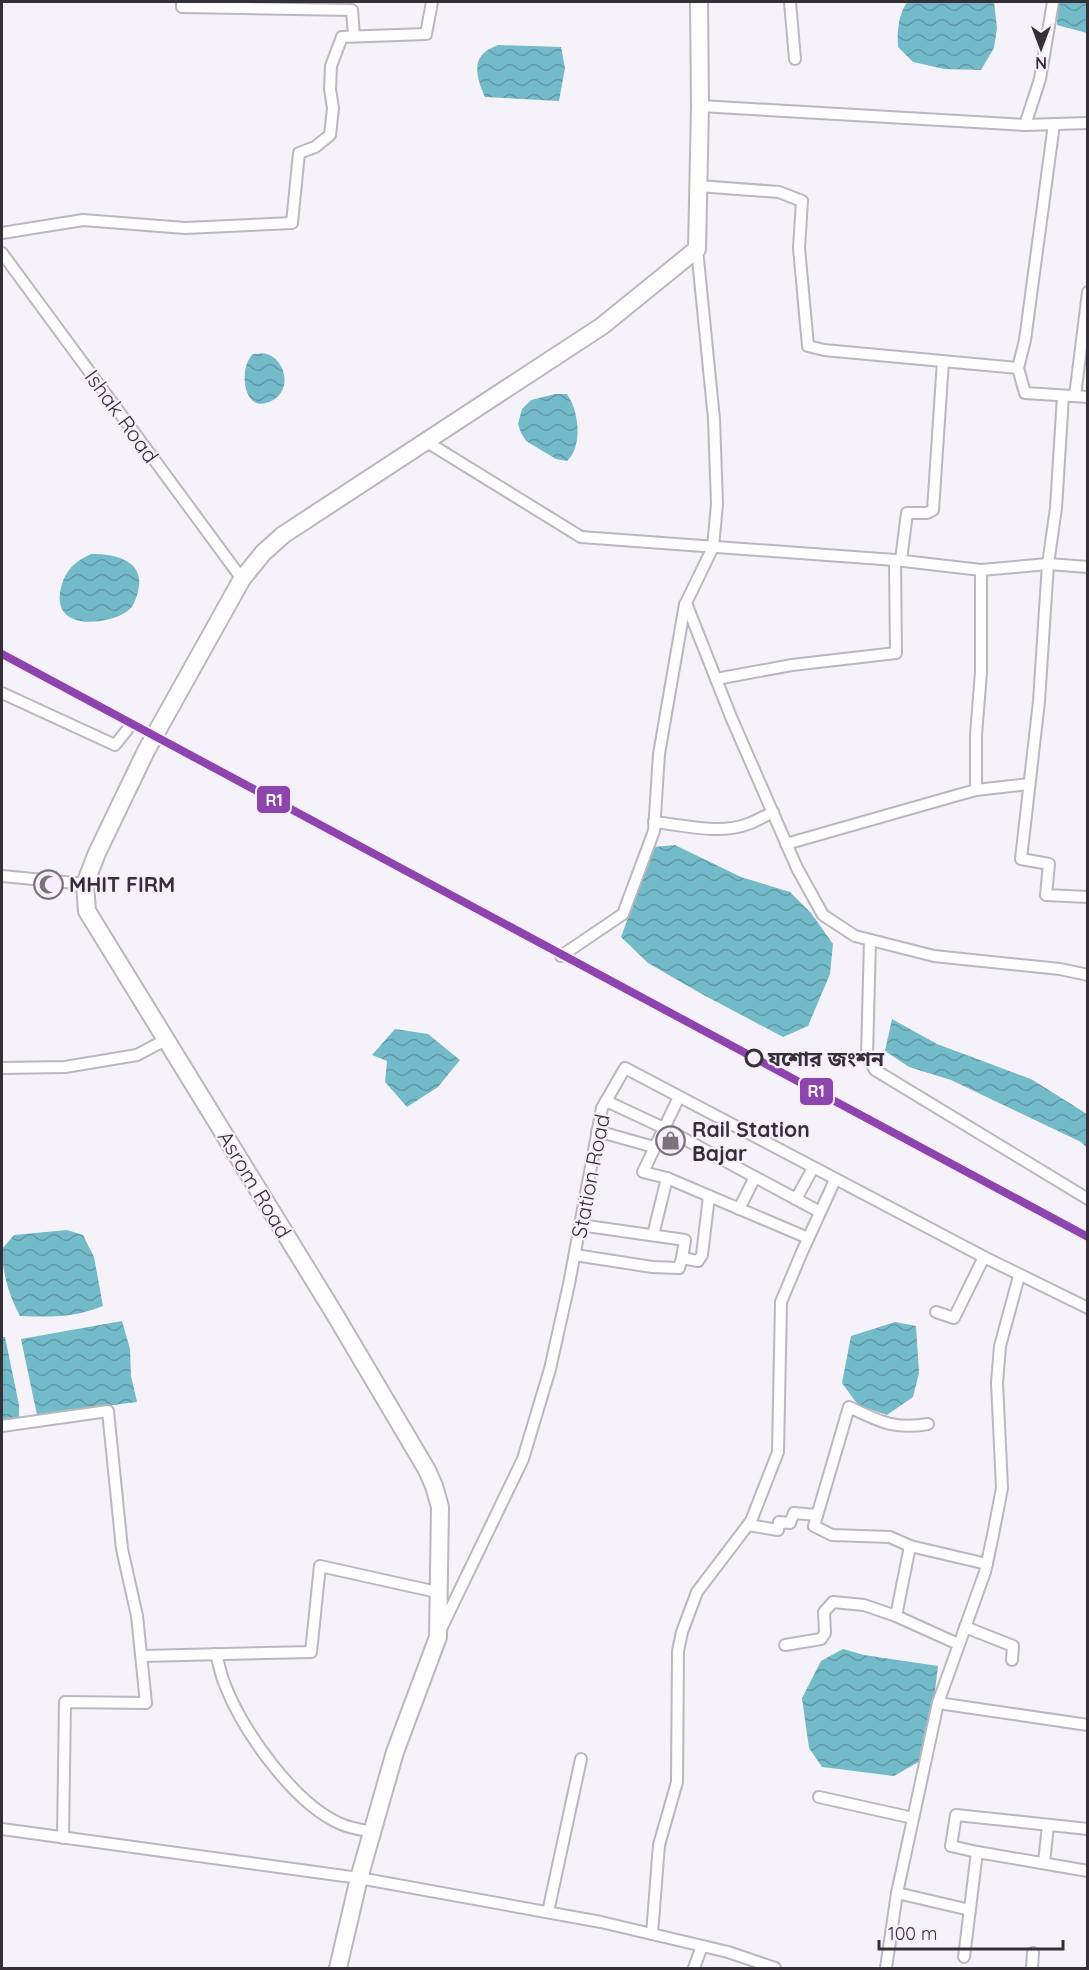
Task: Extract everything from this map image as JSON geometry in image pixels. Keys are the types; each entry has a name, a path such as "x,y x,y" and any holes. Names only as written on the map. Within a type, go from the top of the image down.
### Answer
{"street":[{"path":"182,2 182,7 352,10 354,36"},
{"path":"2,233 83,220 184,228 292,224 299,153 315,147 330,135 333,108 330,89 331,66 342,37 426,34 432,2"},
{"path":"561,956 623,914 654,831 659,754 686,603 713,547 717,504 714,418 697,249 700,106 699,2"},
{"path":"790,2 795,59"},
{"path":"1025,125 1040,79 1053,2"},
{"path":"700,106 1025,125 1088,123"},
{"path":"1054,124 1025,340 1018,368 1024,393 1088,397"},
{"path":"698,186 779,192 802,201 799,248 808,346 824,350 1018,368"},
{"name":"Asrom Road","path":"438,1636 440,1507 427,1470 87,910 85,884 97,853 150,744 242,579 263,554 283,535 602,326 697,249"},
{"name":"Ishak Road","path":"2,253 242,579"},
{"path":"1075,396 1088,291"},
{"path":"716,679 792,665 896,653 898,560 907,513 927,513 933,510 943,362"},
{"path":"1063,396 1056,508 1048,564 1039,700 1021,858 1049,864 1046,895 1088,897"},
{"path":"427,442 581,537 898,560 981,570 1048,564 1088,567"},
{"path":"976,790 976,735 981,672 981,570"},
{"path":"686,603 786,844 823,915 855,936 934,956 1060,969 1088,975"},
{"path":"2,693 115,745 127,730"},
{"path":"786,844 976,790 1029,784"},
{"path":"654,822 715,829 731,828 746,825 773,812"},
{"path":"2,876 85,884"},
{"path":"870,940 867,1056 874,1070 1088,1199"},
{"path":"2,1068 64,1067 137,1055 167,1039"},
{"name":"Station Road","path":"438,1636 523,1459 550,1370 575,1255 602,1108 625,1068 1019,1276 1088,1308"},
{"path":"680,1097 643,1172 667,1178 808,1238"},
{"path":"606,1101 664,1128 820,1212"},
{"path":"597,1131 654,1148"},
{"path":"796,1199 813,1168"},
{"path":"739,1209 755,1177"},
{"path":"653,1235 667,1178"},
{"path":"651,1934 659,1845 677,1782 678,1651 682,1632 697,1592 748,1525 778,1452 781,1302 836,1180"},
{"path":"682,1258 698,1261 702,1255 709,1196"},
{"path":"575,1255 606,1261 679,1268 685,1240 580,1225"},
{"path":"936,1312 954,1318 984,1257"},
{"path":"886,1968 897,1893 938,1703 987,1564 1002,1488 997,1383 1000,1346 1019,1276"},
{"path":"928,1424 906,1428 882,1422 849,1407 814,1526 832,1535 890,1537 910,1546 987,1564"},
{"path":"2,1426 108,1411 122,1549 137,1616 146,1703 65,1702 63,1838"},
{"path":"748,1525 778,1530 779,1522 790,1523 794,1513 817,1515"},
{"path":"896,1616 910,1546"},
{"path":"142,1656 311,1652 320,1566 437,1592"},
{"path":"785,1645 809,1643 821,1639 825,1633 824,1612 833,1602 864,1605 896,1616 958,1644"},
{"path":"965,1627 1013,1646 1012,1660"},
{"path":"338,1968 359,1878 395,1752 438,1636"},
{"path":"216,1654 225,1685 241,1718 266,1756 301,1798 340,1824 372,1832"},
{"path":"938,1703 1088,1725"},
{"path":"548,1912 581,1759"},
{"path":"819,1797 913,1818"},
{"path":"1088,1829 956,1815 951,1846 1088,1871"},
{"path":"1044,1863 1048,1825"},
{"path":"2,1829 359,1878 548,1912 651,1934 728,1952 775,1968"},
{"path":"964,1957 977,1852"},
{"path":"897,1893 970,1910"},
{"path":"694,1968 702,1946"},
{"path":"1032,1968 1033,1953"}],"water":[{"path":"907,2 994,2 997,28 994,48 981,70 944,69 913,62 898,47 899,24"},
{"path":"1058,2 1087,2 1087,33 1057,25"},
{"path":"498,45 561,47 565,68 559,101 485,97 479,80 478,62 486,51"},
{"path":"253,354 267,354 280,364 283,371 284,386 275,399 266,403 252,400 245,386 246,368"},
{"path":"555,394 567,394 578,428 575,447 567,461 556,459 526,441 518,424 522,409 531,400"},
{"path":"91,554 127,561 138,573 138,592 134,603 117,617 100,621 82,621 68,616 61,606 61,587 66,575 76,562"},
{"path":"675,845 741,877 790,892 811,913 833,944 830,974 808,1026 783,1037 648,963 621,937 654,847"},
{"path":"892,1019 937,1044 1031,1079 1087,1114 1087,1148 1081,1142 951,1080 909,1067 885,1051"},
{"path":"395,1029 428,1034 460,1060 438,1087 407,1107 385,1082 387,1061 372,1055"},
{"path":"67,1230 83,1235 94,1257 103,1306 82,1313 62,1316 20,1316 7,1284 2,1249 14,1235"},
{"path":"122,1321 130,1349 131,1376 137,1402 37,1415 21,1339"},
{"path":"895,1322 916,1326 919,1373 913,1397 887,1415 858,1405 842,1383 851,1336"},
{"path":"2,1337 5,1337 19,1405 19,1418 2,1420"},
{"path":"843,1649 864,1655 938,1666 932,1716 920,1761 894,1776 822,1767 809,1748 802,1698 821,1661"}],"transit line":[{"name":"R1","path":"2,654 1088,1237"}],"place":[{"name":"MHIT FIRM","path":"48,884"},
{"name":"যশোর জংশন","path":"754,1058"},
{"name":"Rail Station Bajar","path":"671,1141"}]}
